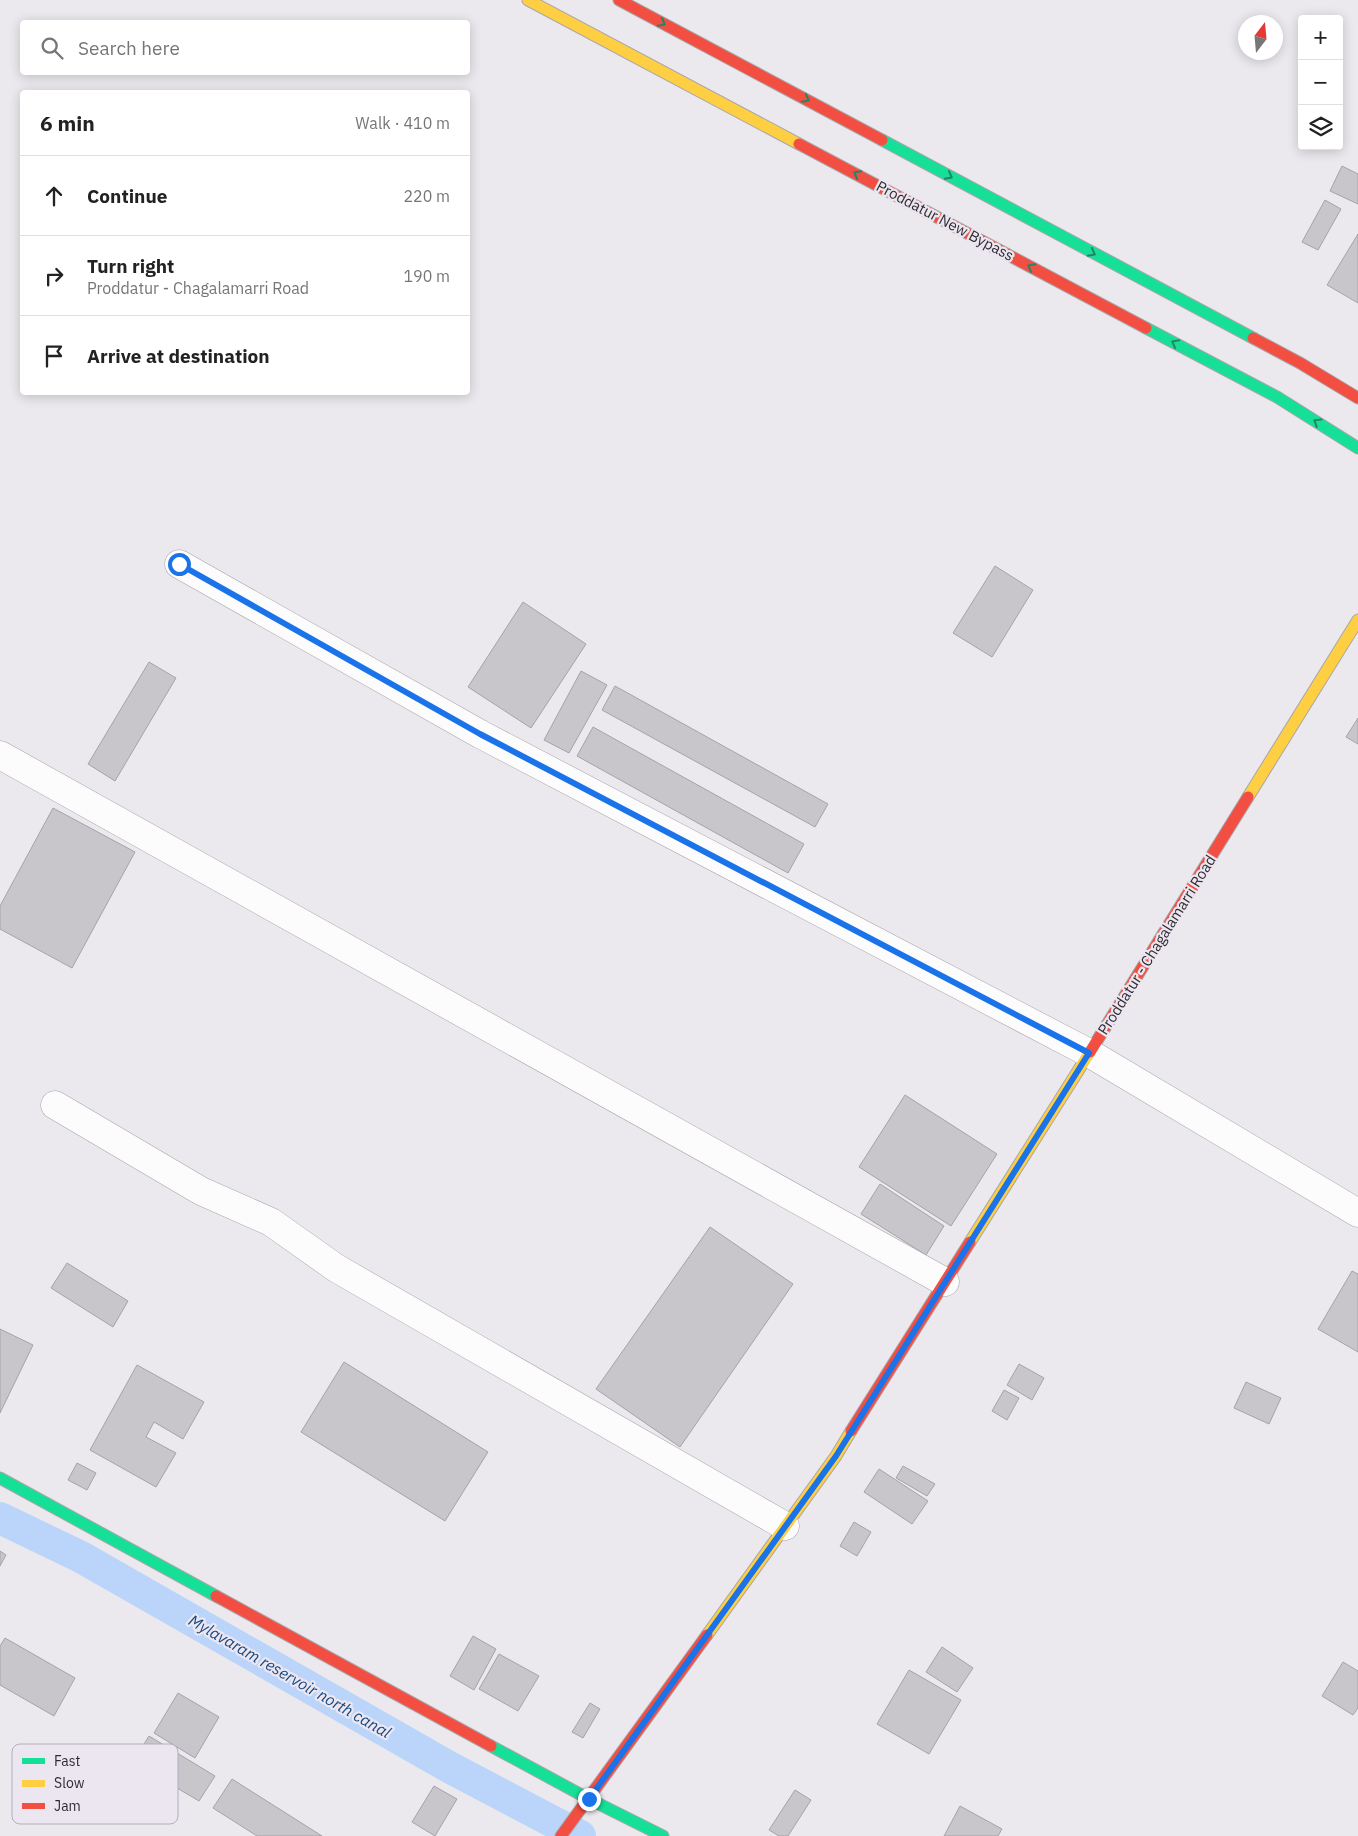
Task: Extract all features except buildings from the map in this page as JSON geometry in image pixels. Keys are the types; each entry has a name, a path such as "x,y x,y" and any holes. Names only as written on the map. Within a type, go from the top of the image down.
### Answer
{"main road":[{"name":"Proddatur New Bypass","path":"528,0 1277,397 1358,448"},
{"path":"619,0 1291,358 1358,398"},
{"name":"Proddatur - Chagalamarri Road","path":"561,1836 836,1456 1358,620"},
{"path":"0,1478 589,1799 663,1836"}],"street":[{"path":"179,564 480,734 1089,1053 1358,1214"},
{"path":"0,755 945,1282"},
{"path":"55,1105 201,1191 271,1222 336,1268 785,1526"}],"waterway":[{"name":"Mylavaram reservoir north canal","path":"0,1518 81,1557 449,1767 580,1836"}],"traffic: fast":[{"path":"882,140 1253,338"},
{"path":"1146,328 1277,397 1358,448"},
{"path":"0,1478 216,1596"},
{"path":"491,1746 589,1799 663,1836"}],"traffic: slow":[{"path":"528,0 799,144"},
{"path":"1248,797 1358,620"},
{"path":"970,1242 1090,1052"},
{"path":"707,1635 836,1456 851,1431"}],"traffic: jam":[{"path":"619,0 882,140"},
{"path":"799,144 1146,328"},
{"path":"1253,338 1300,363 1358,398"},
{"path":"1090,1052 1248,797"},
{"path":"851,1431 970,1242"},
{"path":"216,1596 491,1746"},
{"path":"561,1836 707,1635"}],"route":[{"path":"179,564 480,734 1089,1053 836,1456 589,1799"}]}
